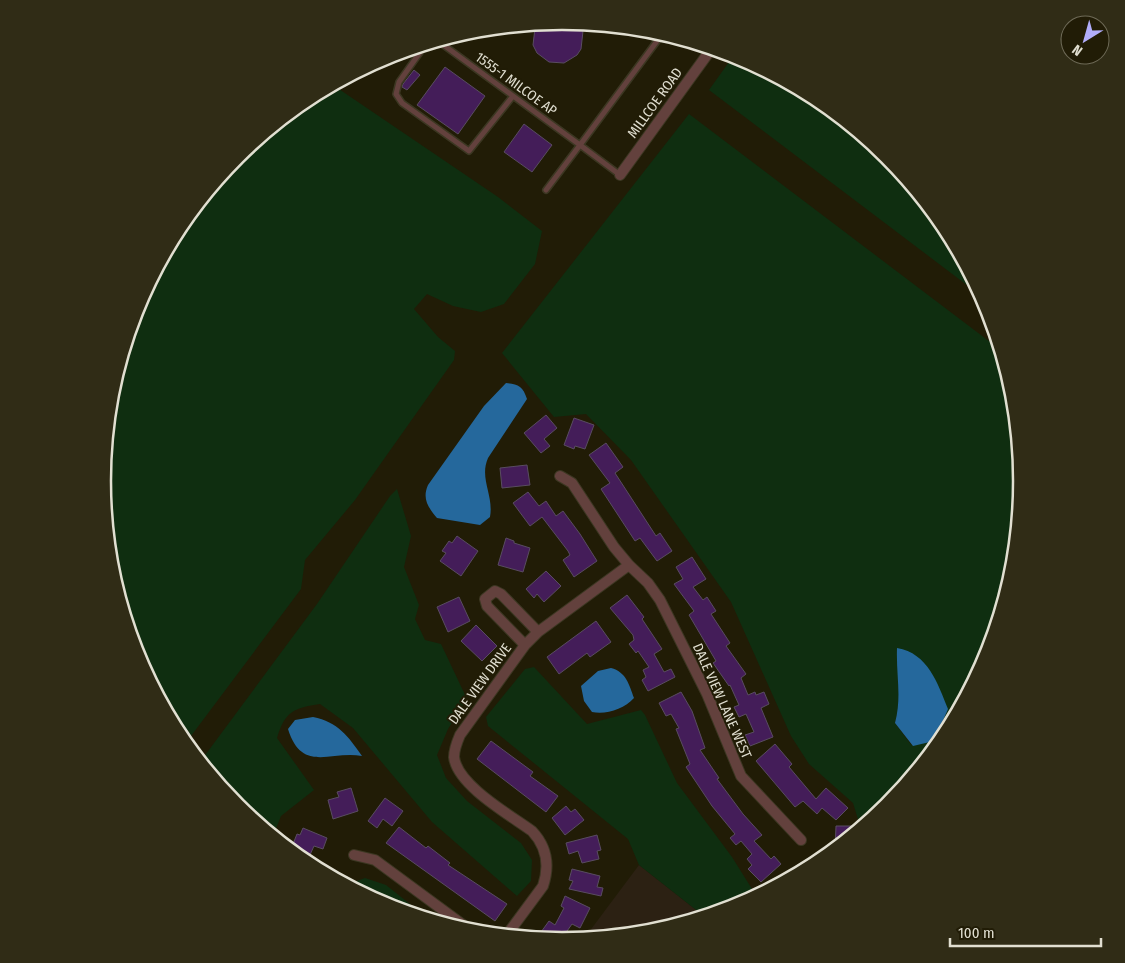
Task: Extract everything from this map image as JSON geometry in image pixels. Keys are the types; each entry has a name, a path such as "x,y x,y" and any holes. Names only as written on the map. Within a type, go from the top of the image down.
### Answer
{"street":[{"name":"MILLCOE ROAD","path":"620,174 708,54"},
{"name":"DALE VIEW LANE WEST","path":"560,476 572,483 629,565 648,583 660,600 707,694 741,776 801,840"},
{"name":"DALE VIEW DRIVE","path":"511,930 543,886 547,876 547,857 539,838 532,831 462,778 454,758 455,748 460,735 525,645 538,632 629,565"},
{"path":"525,645 487,606 485,600 489,594 495,591 501,594 538,632"},
{"path":"354,855 375,860 457,920"}],"lane":[{"path":"546,190 658,40"},
{"name":"1555-1 MILCOE AP","path":"444,46 620,174"},
{"path":"419,53 399,82 396,94 402,103 469,151 513,96"}],"shaded area":[{"path":"639,865 699,912 651,924 589,932"}],"green space":[{"path":"729,62 788,90 837,123 882,162 921,207 954,256 969,287 709,90"},
{"path":"339,89 498,197 542,231 535,264 504,304 481,312 453,306 427,294 414,309 438,337 455,351 454,360 355,500 305,560 301,589 190,737 171,707 145,654 126,598 115,540 112,511 112,452 115,423 126,365 145,309 171,256 204,207 243,162 288,123"},
{"path":"689,114 992,344 999,365 1010,423 1014,482 1010,540 999,598 980,654 954,707 921,756 902,779 859,822 853,803 809,764 791,736 731,602 631,460 586,414 554,417 502,353","holes":["900,702 912,746 895,723"]},
{"path":"397,489 411,536 404,567 419,605 415,619 425,640 441,644 467,699 448,729 437,755 446,778 467,801 521,843 532,860 531,881 517,896 432,822 353,728 320,704 303,707 292,712 287,716 280,729 277,738 314,790 281,816 276,830 243,801 204,756 317,604 390,496"},
{"path":"534,667 587,724 641,710 677,783 732,857 753,890 699,912 639,865 628,839 488,726 486,717 525,669"},
{"path":"365,878 386,885 415,908 390,899 354,882"}],"water":[{"path":"506,383 520,386 527,399 488,458 485,473 491,509 490,517 480,525 437,518 427,503 426,490 428,485 484,406"},
{"path":"897,648 917,656 936,680 944,699 948,709 938,732 931,742 913,746 895,723 898,695"},
{"path":"611,668 624,676 634,698 614,710 603,713 592,712 584,701 581,686 598,671"},
{"path":"313,717 336,726 352,742 362,756 319,757 309,756 301,751 294,743 288,729 295,720"}],"building":[{"path":"535,31 583,31 581,49 577,55 564,63 549,62 537,53 533,45"},
{"path":"445,67 485,96 458,134 417,105"},
{"path":"414,70 420,75 407,90 402,87 403,84"},
{"path":"524,124 552,145 532,172 504,152"},
{"path":"546,415 557,428 544,439 550,446 541,453 524,433"},
{"path":"574,418 594,425 585,449 575,446 574,449 564,445"},
{"path":"606,443 623,467 615,473 656,536 660,533 672,551 657,561 640,538 635,541 601,489 610,483 589,455"},
{"path":"527,465 530,485 502,488 500,468"},
{"path":"528,492 539,506 546,501 556,516 563,511 597,561 574,577 563,560 570,555 568,551 542,517 530,526 513,503"},
{"path":"457,536 478,551 461,576 440,561 446,553 442,551 449,541 452,543"},
{"path":"506,538 514,541 514,543 530,548 523,572 498,565"},
{"path":"692,557 706,579 693,587 703,600 707,597 716,611 711,614 730,643 726,646 746,674 741,678 748,695 755,692 756,695 764,692 769,704 761,708 773,737 750,746 745,735 754,732 746,714 739,717 734,707 739,705 730,685 713,663 716,661 689,615 694,611 674,584 683,579 676,567"},
{"path":"546,571 561,586 544,602 537,594 534,598 526,589"},
{"path":"627,595 644,617 642,619 662,649 654,654 664,672 671,669 675,677 648,691 642,680 646,677 643,670 649,667 638,651 636,653 629,644 634,640 633,635 610,608"},
{"path":"459,597 470,621 448,632 437,607"},
{"path":"596,621 611,642 590,657 587,653 559,674 547,657"},
{"path":"476,625 497,646 482,661 461,641"},
{"path":"681,692 692,711 705,748 700,750 719,778 717,779 743,814 762,835 754,841 771,859 774,856 781,864 761,882 748,869 752,865 747,859 752,854 741,841 736,845 730,838 735,834 712,806 686,767 690,764 676,729 679,728 671,714 666,716 659,703"},
{"path":"491,741 533,772 530,776 558,796 546,812 477,759"},
{"path":"775,744 792,764 789,767 816,799 826,788 848,808 836,820 822,808 817,814 803,801 795,807 756,761"},
{"path":"351,788 358,811 333,819 328,800 339,797 337,792"},
{"path":"385,798 403,811 392,826 383,819 377,828 368,821"},
{"path":"566,806 571,812 575,809 584,820 565,835 552,818"},
{"path":"836,826 854,826 837,840 835,841"},
{"path":"399,827 426,848 428,846 450,863 448,865 507,904 495,921 386,843"},
{"path":"303,828 327,838 323,849 314,846 310,855 293,844 297,834 300,835"},
{"path":"597,835 601,850 597,851 599,859 582,863 578,851 569,854 566,843"},
{"path":"572,869 600,876 597,887 603,888 601,896 569,889 573,881 569,880"},
{"path":"565,896 590,908 580,928 572,924 566,933 541,932 549,921 555,925 564,908 561,906"}]}
